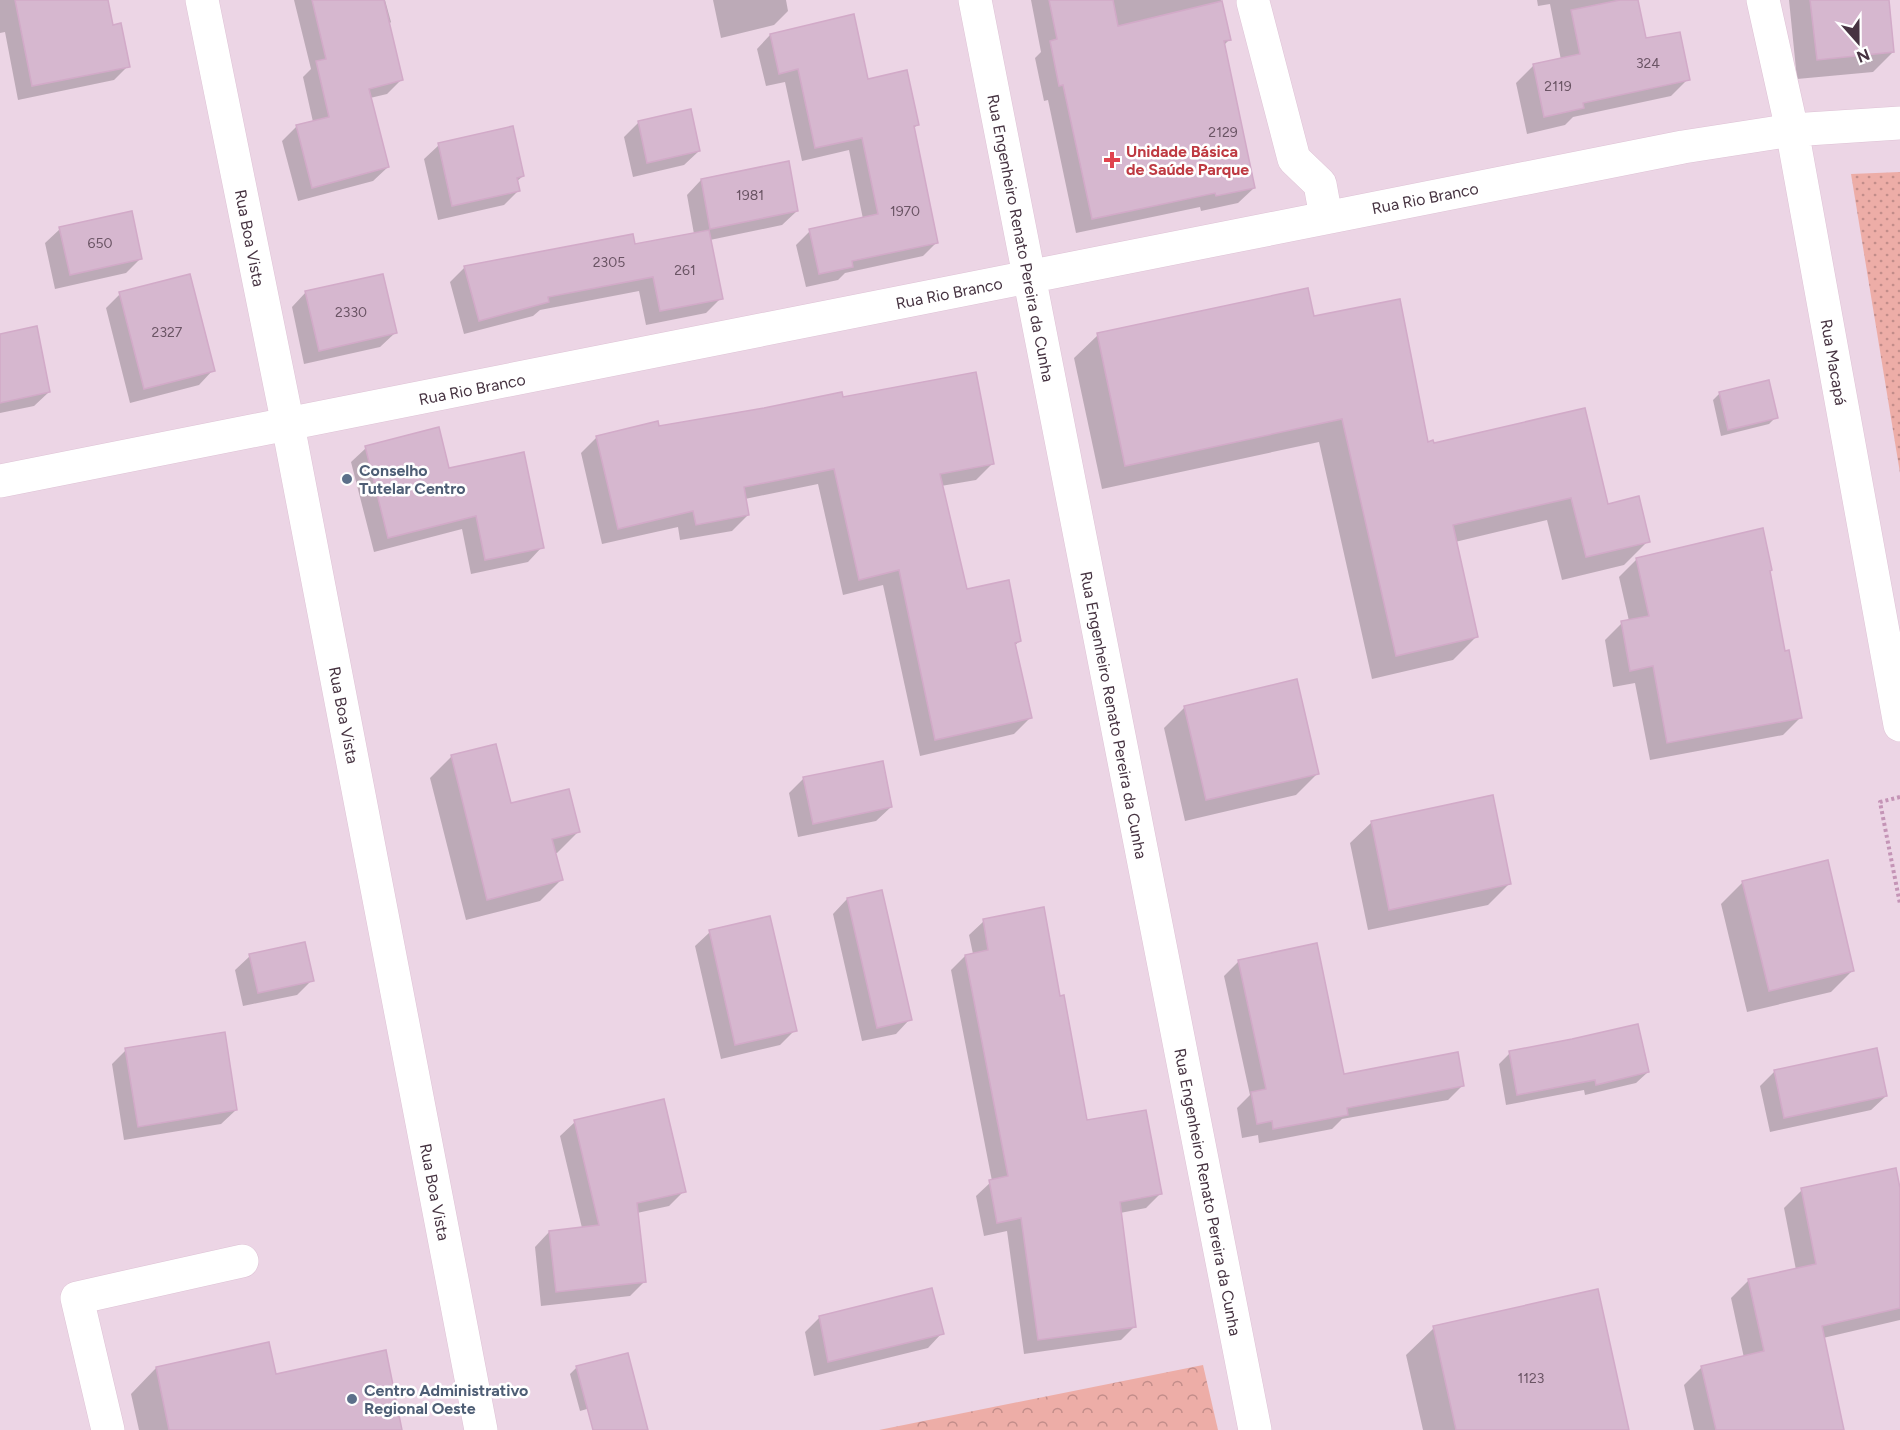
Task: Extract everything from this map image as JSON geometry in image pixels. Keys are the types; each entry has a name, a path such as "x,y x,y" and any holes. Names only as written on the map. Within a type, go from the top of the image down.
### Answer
{"street":[{"name":"Rua Boa Vista","path":"202,0 288,425 481,1430"},
{"name":"Rua Engenheiro Renato Pereira da Cunha","path":"975,0 1255,1430"},
{"name":"Rua Macapá","path":"1763,0 1792,130 1900,725"},
{"path":"1253,2 1294,159 1320,184 1326,218"},
{"name":"Rua Rio Branco","path":"0,481 1683,147 1792,130 1900,123"},
{"path":"108,1430 77,1298 242,1261"}],"path":[{"path":"1900,797 1880,802 1900,904"}],"shaded area":[{"path":"0,0 1900,0 1900,1430 0,1430"}],"green space":[{"path":"1900,172 1900,473 1851,174"},
{"path":"1203,1365 1218,1430 879,1430"}],"building":[{"path":"15,0 108,0 113,25 121,23 130,67 32,86"},
{"path":"312,0 384,0 403,80 369,89 389,167 312,188 296,125 329,117 316,61 326,59"},
{"path":"1049,0 1113,0 1118,26 1222,1 1231,40 1224,41 1255,188 1216,196 1215,193 1092,219 1063,85 1059,86 1050,41 1057,39"},
{"path":"1620,0 1638,0 1646,38 1680,32 1690,80 1583,103 1584,108 1544,117 1533,64 1580,54 1571,10"},
{"path":"1810,0 1889,0 1894,52 1817,60"},
{"path":"854,14 868,79 907,70 919,125 914,126 938,243 852,261 853,267 819,274 809,229 878,214 862,138 815,148 798,69 779,74 770,34"},
{"path":"691,109 700,151 647,163 638,121"},
{"path":"513,126 524,176 517,178 520,191 452,206 438,143"},
{"path":"789,161 798,211 710,229 701,179"},
{"path":"132,211 142,259 70,275 59,227"},
{"path":"709,230 723,299 660,311 653,277 548,297 549,302 479,321 464,266 633,234 635,244"},
{"path":"190,274 215,371 144,389 119,292"},
{"path":"383,274 397,333 319,351 305,291"},
{"path":"1308,288 1314,316 1400,299 1428,442 1433,440 1434,443 1585,408 1608,504 1639,496 1650,542 1586,557 1571,498 1453,525 1478,637 1396,656 1342,419 1125,466 1097,333"},
{"path":"37,326 50,392 0,403 0,334"},
{"path":"976,372 994,464 940,474 967,589 1009,580 1021,641 1015,643 1032,718 935,740 899,570 859,580 834,469 744,487 749,515 696,525 693,511 618,529 596,436 658,421 659,426 842,392 843,397"},
{"path":"1769,380 1778,418 1728,430 1719,392"},
{"path":"439,427 449,468 524,452 544,548 485,560 476,516 388,538 365,446"},
{"path":"1763,528 1785,651 1789,650 1802,718 1667,743 1653,666 1630,671 1621,621 1649,616 1636,558"},
{"path":"1297,679 1319,774 1206,800 1184,706"},
{"path":"496,744 511,803 569,789 580,832 552,839 563,880 487,900 451,755"},
{"path":"883,761 892,807 813,824 803,777"},
{"path":"1493,795 1511,884 1389,910 1371,821"},
{"path":"1828,860 1854,971 1769,991 1742,881"},
{"path":"882,890 912,1020 877,1028 847,898"},
{"path":"1044,907 1060,996 1064,995 1087,1120 1146,1110 1162,1194 1120,1202 1136,1327 1038,1340 1021,1218 997,1223 989,1180 1008,1176 965,955 988,950 983,919"},
{"path":"770,916 797,1031 735,1045 709,930"},
{"path":"305,942 314,981 258,993 249,954"},
{"path":"1317,943 1344,1074 1458,1052 1464,1086 1347,1108 1348,1115 1273,1129 1272,1121 1257,1124 1251,1092 1266,1089 1238,960"},
{"path":"1638,1024 1649,1072 1596,1085 1595,1080 1517,1095 1509,1051"},
{"path":"225,1032 237,1110 138,1127 125,1048"},
{"path":"1877,1048 1887,1096 1784,1118 1774,1070"},
{"path":"664,1099 686,1192 637,1203 646,1282 556,1292 549,1231 599,1225 574,1120"},
{"path":"1896,1168 1900,1188 1900,1308 1822,1326 1844,1430 1716,1430 1701,1366 1764,1351 1748,1279 1816,1264 1801,1188"},
{"path":"932,1288 944,1334 828,1362 819,1316"},
{"path":"1598,1289 1629,1430 1456,1430 1433,1326"},
{"path":"269,1342 276,1374 386,1350 402,1430 169,1430 156,1367"},
{"path":"628,1353 648,1430 593,1430 576,1366"}],"place":[{"name":"Unidade Básica de Saúde Parque","path":"1112,160"},
{"name":"Conselho Tutelar Centro","path":"347,479"},
{"name":"Centro Administrativo Regional Oeste","path":"352,1399"}]}
